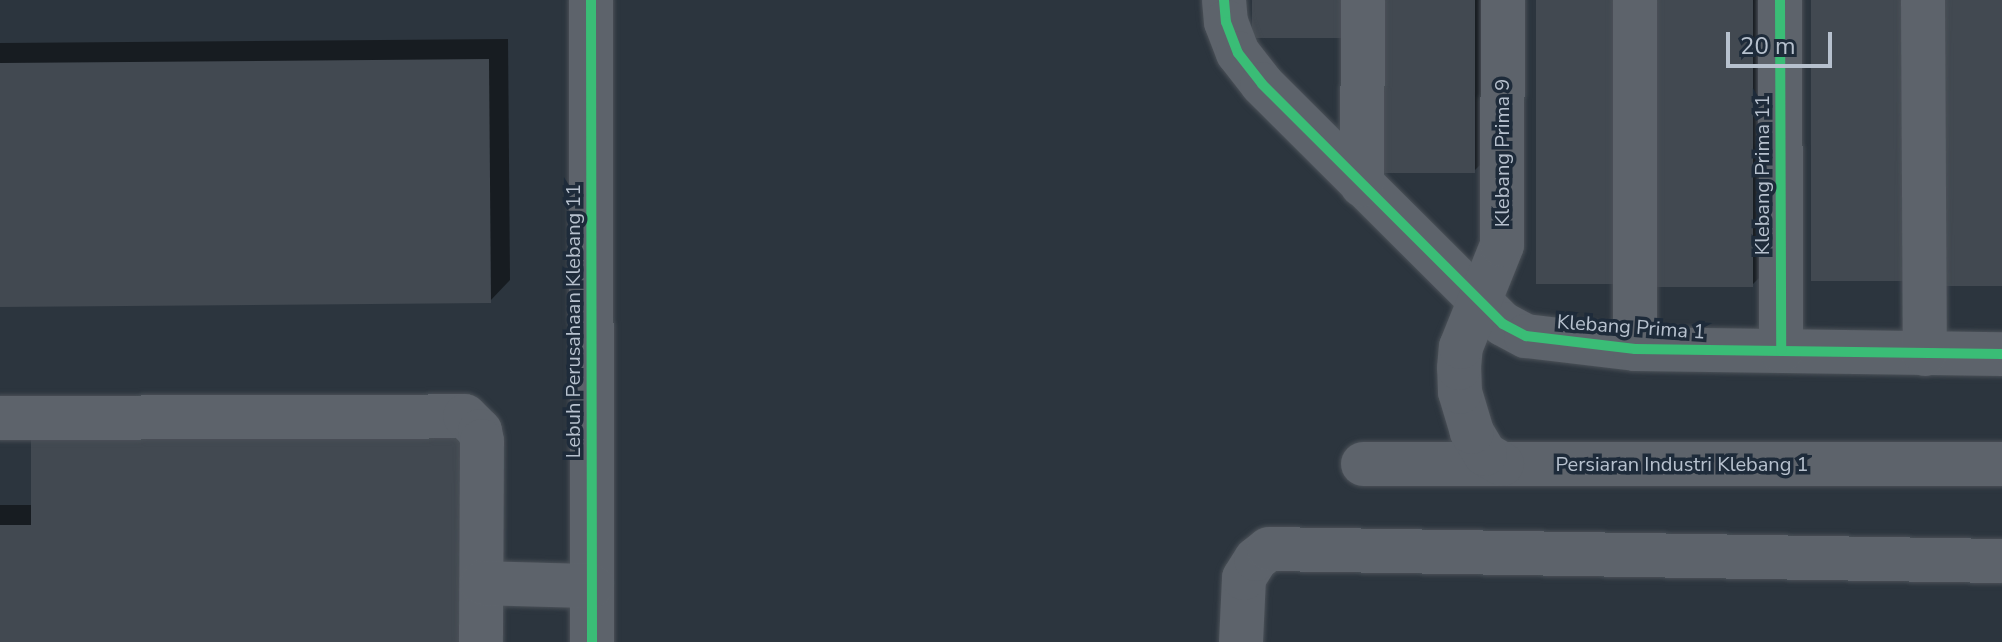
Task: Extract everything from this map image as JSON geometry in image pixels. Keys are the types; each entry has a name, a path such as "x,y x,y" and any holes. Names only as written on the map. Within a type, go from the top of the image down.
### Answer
{"street":[{"name":"Lebuh Perusahaan Klebang 11","path":"591,0 592,642"},
{"name":"Klebang Prima 1","path":"1224,0 1226,22 1238,53 1262,84 1503,324 1526,336 1635,349 2002,354"},
{"path":"1362,185 1363,0"},
{"name":"Klebang Prima 9","path":"1502,464 1485,454 1472,432 1460,392 1461,347 1502,245 1503,0"},
{"path":"1635,0 1635,349"},
{"name":"Klebang Prima 11","path":"1780,0 1781,351"},
{"path":"1923,0 1925,354"},
{"path":"0,418 465,416 474,422 482,441 481,642"},
{"name":"Persiaran Industri Klebang 1","path":"1363,464 2002,464"},
{"path":"1241,642 1244,578 1256,559 1269,549 2002,561"},
{"path":"482,583 592,586"}],"building":[{"path":"1252,0 1341,0 1341,38 1252,38"},
{"path":"1375,0 1475,0 1475,173 1375,173"},
{"path":"1536,0 1627,0 1627,284 1536,284"},
{"path":"1651,0 1753,0 1753,287 1651,287"},
{"path":"1811,0 1908,0 1908,281 1811,281"},
{"path":"1936,0 2002,0 2002,286 1936,286"},
{"path":"489,59 491,303 0,307 0,63"},
{"path":"461,432 462,642 0,642 0,525 31,525 31,433"}],"cycle path":[{"path":"591,0 592,642"},
{"path":"1224,0 1226,22 1238,53 1262,84 1503,324 1526,336 1635,349 2002,354"},
{"path":"1780,0 1781,351"}]}
